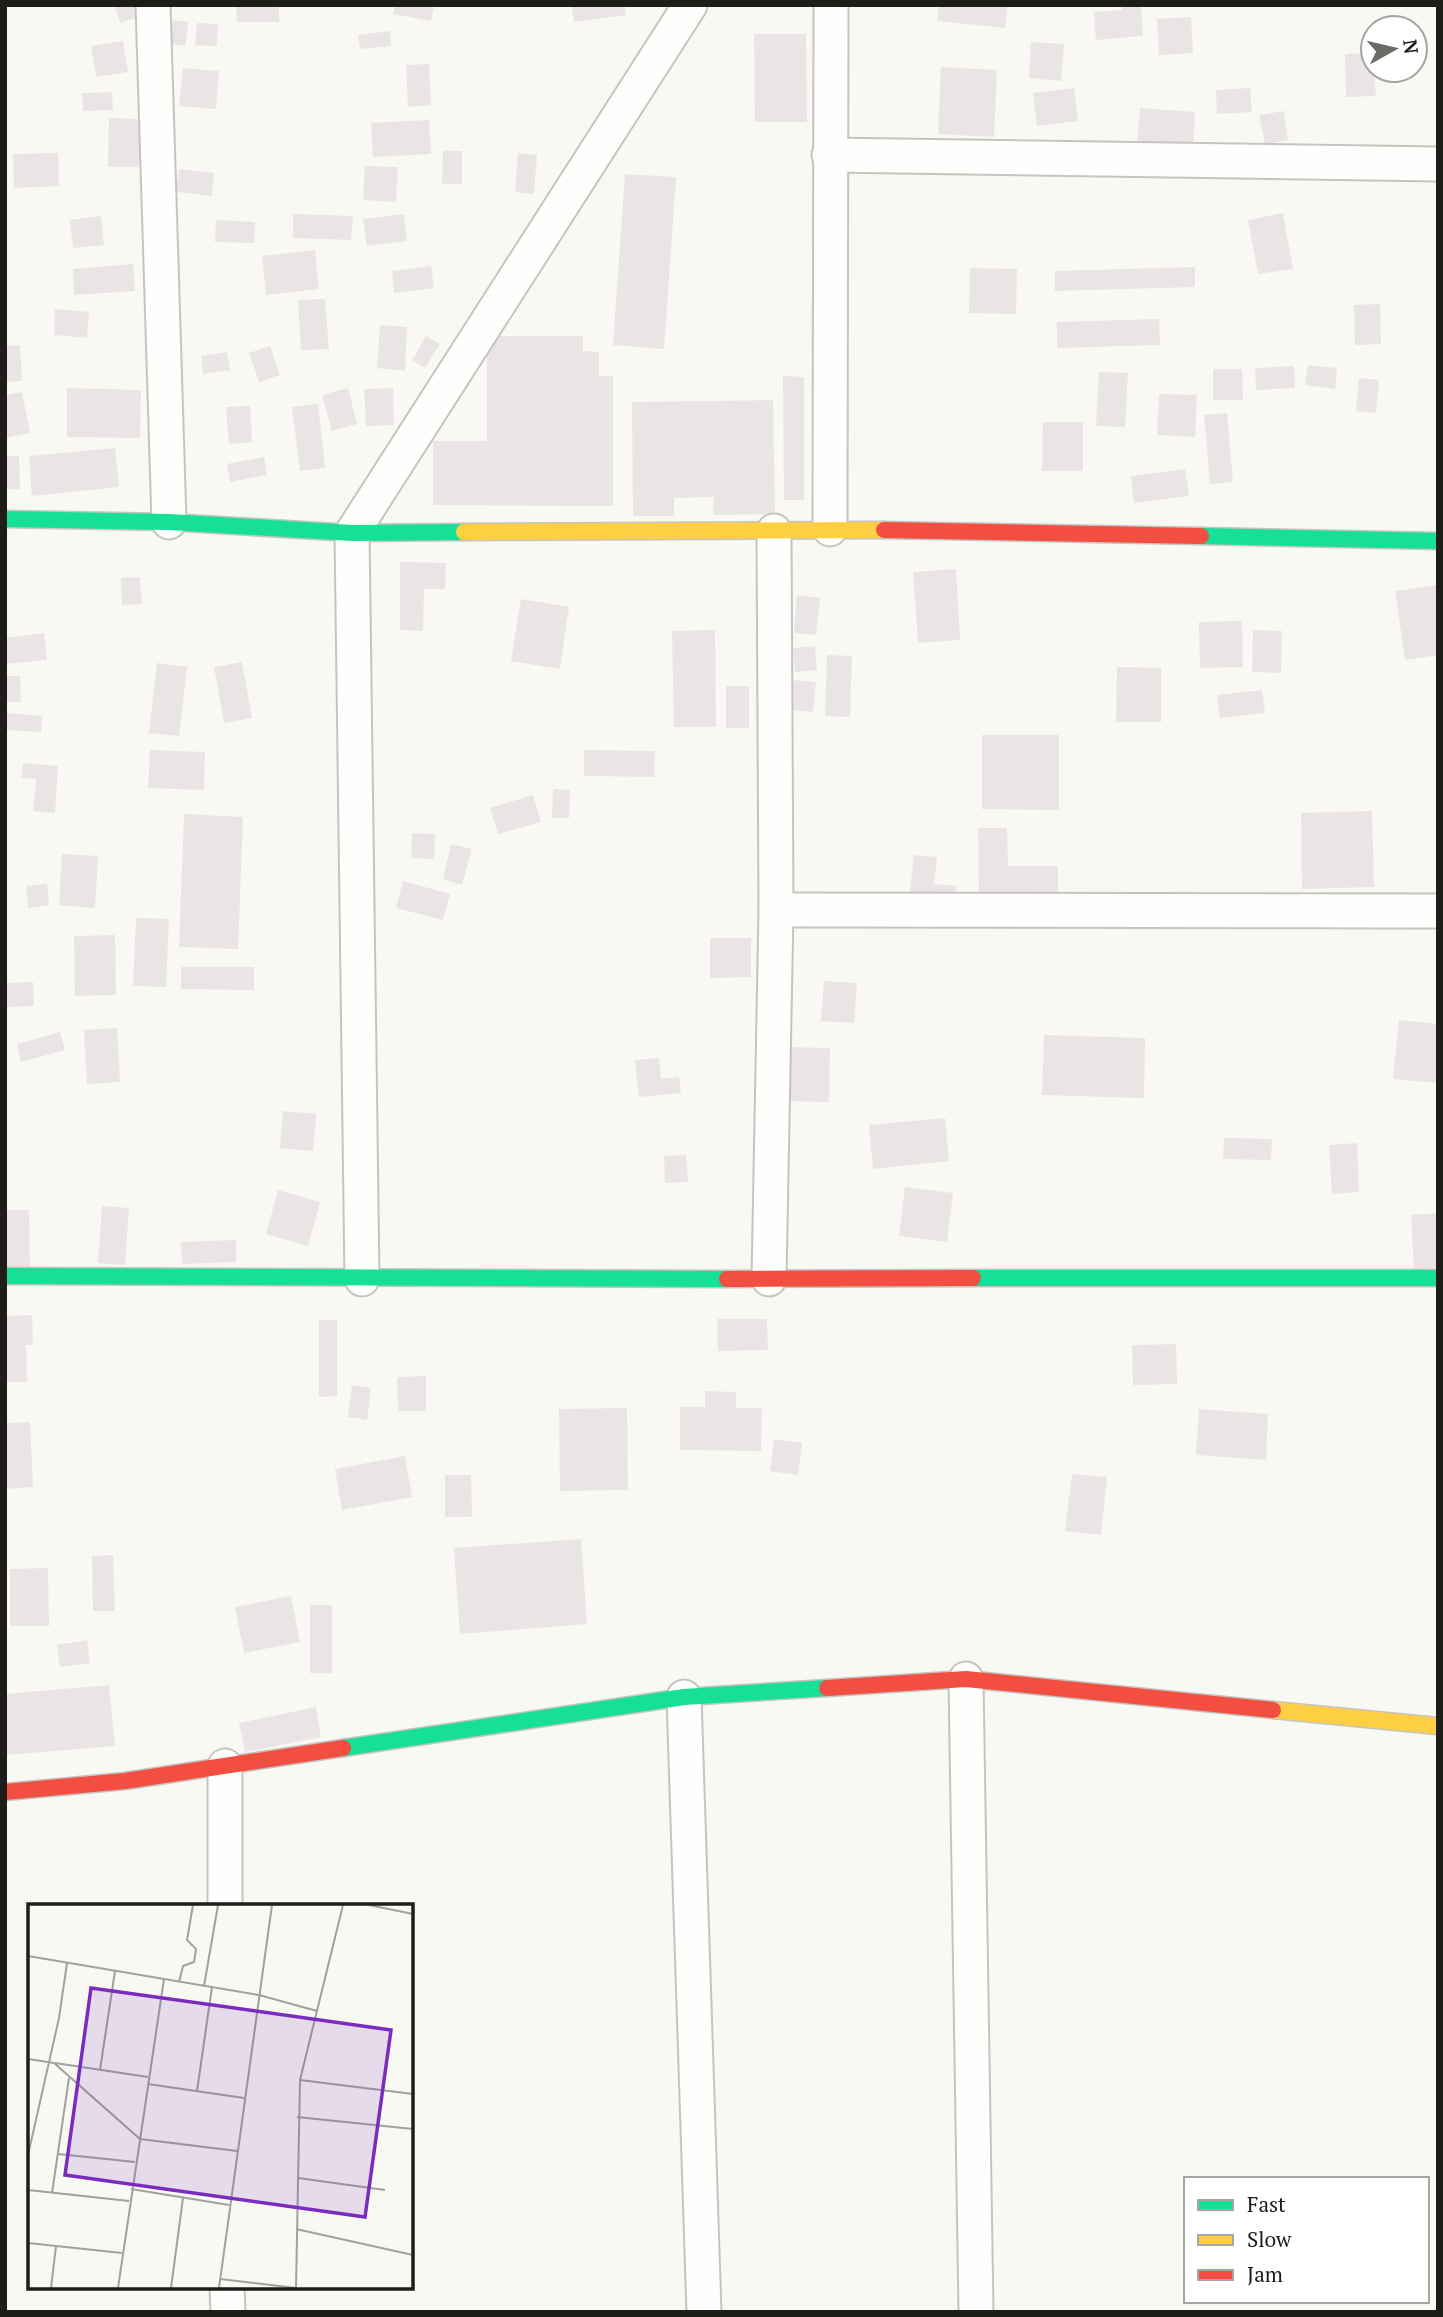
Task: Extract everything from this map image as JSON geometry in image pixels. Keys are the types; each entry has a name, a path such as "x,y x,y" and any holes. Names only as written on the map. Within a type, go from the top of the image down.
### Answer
{"street":[{"path":"153,5 169,522"},
{"path":"362,1279 352,533 690,5"},
{"path":"830,529 831,5"},
{"path":"829,155 1438,164"},
{"path":"5,519 169,522 352,533 830,529 1438,541"},
{"path":"769,1279 776,911 774,531"},
{"path":"776,911 1438,911"},
{"path":"5,1276 362,1279 1438,1278"},
{"path":"966,1679 976,2312"},
{"path":"5,1792 125,1781 684,1697 966,1679 1438,1726"},
{"path":"684,1697 704,2312"},
{"path":"225,1766 225,1904"},
{"path":"228,2289 228,2312"}],"building":[{"path":"115,5 136,5 139,17 120,23"},
{"path":"236,5 279,5 279,22 237,22"},
{"path":"395,5 434,5 431,21 393,14"},
{"path":"572,5 625,5 626,15 574,22"},
{"path":"939,5 1008,5 1005,28 937,21"},
{"path":"1122,5 1141,5 1143,36 1096,40 1094,12 1122,10"},
{"path":"1191,17 1193,53 1159,55 1157,19"},
{"path":"173,20 188,22 185,46 170,44"},
{"path":"197,23 218,24 217,46 195,45"},
{"path":"390,31 391,46 360,49 358,35"},
{"path":"754,34 806,34 807,122 755,122"},
{"path":"123,41 128,72 96,77 91,46"},
{"path":"1031,42 1064,44 1061,81 1029,78"},
{"path":"1345,54 1359,54 1359,84 1375,84 1376,96 1346,97"},
{"path":"429,64 431,105 408,107 406,65"},
{"path":"941,67 997,70 994,137 938,134"},
{"path":"183,68 219,71 216,109 179,106"},
{"path":"1074,88 1078,121 1037,126 1033,93"},
{"path":"1250,88 1252,112 1217,114 1216,90"},
{"path":"112,92 113,110 83,111 82,93"},
{"path":"1140,108 1195,112 1193,149 1137,145"},
{"path":"1284,111 1288,140 1265,144 1259,115"},
{"path":"109,118 140,119 139,167 108,167"},
{"path":"429,120 431,154 373,157 371,123"},
{"path":"443,151 462,151 462,184 442,184"},
{"path":"58,153 59,186 14,188 13,154"},
{"path":"518,153 537,155 534,194 515,192"},
{"path":"365,166 398,167 396,202 363,200"},
{"path":"179,169 214,173 212,196 176,192"},
{"path":"625,174 676,177 664,349 613,345"},
{"path":"1283,213 1293,269 1258,274 1248,220"},
{"path":"293,214 353,216 351,240 293,238"},
{"path":"404,214 407,241 367,246 363,219"},
{"path":"101,216 104,245 73,248 70,220"},
{"path":"216,220 255,222 254,243 215,242"},
{"path":"315,250 319,289 266,295 262,256"},
{"path":"133,264 135,291 74,295 73,269"},
{"path":"431,266 434,288 394,293 392,271"},
{"path":"1195,267 1195,287 1055,291 1055,271"},
{"path":"970,268 1017,269 1016,314 969,313"},
{"path":"325,299 329,349 301,350 298,300"},
{"path":"1380,304 1381,344 1355,345 1354,305"},
{"path":"55,309 89,312 87,338 54,335"},
{"path":"1159,319 1160,345 1057,348 1057,322"},
{"path":"380,325 407,327 405,371 377,368"},
{"path":"426,336 440,344 425,368 412,360"},
{"path":"487,336 583,336 583,351 599,352 599,376 613,376 613,506 433,505 433,441 487,441"},
{"path":"20,345 22,381 5,382 5,346"},
{"path":"270,346 280,375 259,382 249,353"},
{"path":"227,352 230,370 203,374 201,356"},
{"path":"1308,365 1337,368 1335,389 1305,385"},
{"path":"1294,366 1295,388 1256,390 1255,368"},
{"path":"1213,369 1242,369 1243,400 1213,400"},
{"path":"1099,372 1128,373 1125,427 1096,426"},
{"path":"783,376 804,377 804,500 784,500"},
{"path":"1359,378 1379,380 1376,413 1356,411"},
{"path":"67,388 141,390 140,438 67,437"},
{"path":"348,388 357,424 332,431 322,395"},
{"path":"393,388 394,425 366,426 364,389"},
{"path":"22,392 30,433 5,438 5,395"},
{"path":"1159,394 1197,395 1195,437 1157,435"},
{"path":"773,400 775,514 713,515 714,497 674,498 674,516 633,516 632,402"},
{"path":"318,404 325,468 300,471 292,407"},
{"path":"250,406 252,442 229,444 226,407"},
{"path":"1227,413 1233,482 1210,484 1204,415"},
{"path":"1043,422 1083,422 1083,471 1042,471"},
{"path":"115,448 119,487 32,496 29,456"},
{"path":"5,456 19,456 20,489 5,489"},
{"path":"264,457 267,475 230,482 227,464"},
{"path":"1185,469 1189,496 1134,503 1131,476"},
{"path":"400,562 446,563 445,589 424,589 423,631 400,630"},
{"path":"956,569 960,640 918,643 913,572"},
{"path":"140,577 142,604 122,605 121,578"},
{"path":"1438,585 1438,655 1405,660 1395,591"},
{"path":"797,595 820,598 816,635 794,633"},
{"path":"521,599 569,607 560,669 511,661"},
{"path":"1242,621 1243,667 1200,668 1199,622"},
{"path":"715,630 716,727 674,727 672,631"},
{"path":"1253,630 1282,631 1281,673 1252,672"},
{"path":"44,633 47,660 5,664 5,638"},
{"path":"815,646 817,670 795,672 793,648"},
{"path":"827,655 852,656 850,717 825,716"},
{"path":"242,662 252,718 224,723 214,667"},
{"path":"157,663 187,667 179,736 149,733"},
{"path":"1117,667 1161,668 1161,722 1116,722"},
{"path":"5,676 20,676 21,702 5,702"},
{"path":"793,680 816,682 813,712 791,710"},
{"path":"726,686 749,686 749,728 726,728"},
{"path":"1262,690 1265,713 1220,718 1217,695"},
{"path":"7,713 42,716 41,732 6,730"},
{"path":"982,735 1059,735 1059,810 982,809"},
{"path":"150,750 205,752 204,790 148,788"},
{"path":"584,750 655,751 654,777 584,776"},
{"path":"23,763 58,766 55,813 33,811 36,779 21,778"},
{"path":"553,789 570,790 569,818 552,818"},
{"path":"533,795 541,822 498,834 490,808"},
{"path":"1372,811 1374,887 1302,889 1301,813"},
{"path":"184,814 243,817 238,949 179,947"},
{"path":"978,828 1007,828 1008,866 1058,866 1058,897 979,897"},
{"path":"412,833 435,834 434,859 411,858"},
{"path":"451,844 472,849 462,885 443,879"},
{"path":"62,854 98,856 95,908 59,905"},
{"path":"914,855 937,857 934,884 957,886 955,903 909,898"},
{"path":"403,881 450,894 443,920 396,908"},
{"path":"47,884 49,905 28,908 26,886"},
{"path":"136,918 169,919 166,987 133,986"},
{"path":"115,935 116,995 75,996 74,936"},
{"path":"710,938 751,938 751,977 710,978"},
{"path":"181,967 254,967 254,990 181,989"},
{"path":"824,981 857,983 854,1023 821,1021"},
{"path":"33,982 34,1006 5,1007 5,983"},
{"path":"1399,1020 1438,1024 1438,1083 1393,1079"},
{"path":"117,1028 120,1082 87,1084 84,1030"},
{"path":"60,1032 65,1050 21,1062 17,1044"},
{"path":"1044,1035 1145,1038 1144,1098 1042,1095"},
{"path":"787,1047 830,1048 829,1102 785,1101"},
{"path":"659,1058 661,1079 679,1077 681,1093 639,1097 635,1060"},
{"path":"283,1111 316,1114 313,1151 280,1148"},
{"path":"945,1118 949,1161 873,1169 869,1125"},
{"path":"1224,1138 1272,1139 1271,1160 1223,1159"},
{"path":"1357,1143 1359,1192 1332,1194 1329,1145"},
{"path":"686,1155 688,1182 665,1183 664,1156"},
{"path":"905,1187 953,1193 947,1242 899,1236"},
{"path":"278,1190 320,1202 308,1246 266,1234"},
{"path":"102,1206 129,1208 125,1265 98,1263"},
{"path":"5,1210 29,1210 30,1267 5,1268"},
{"path":"1438,1213 1438,1268 1414,1269 1411,1215"},
{"path":"236,1240 236,1262 182,1264 181,1242"},
{"path":"32,1315 33,1345 26,1345 27,1382 5,1382 7,1316"},
{"path":"717,1319 767,1319 768,1350 718,1351"},
{"path":"319,1320 337,1320 337,1396 319,1397"},
{"path":"1176,1344 1177,1384 1133,1385 1132,1345"},
{"path":"426,1376 426,1411 398,1411 397,1377"},
{"path":"352,1385 371,1388 367,1420 348,1417"},
{"path":"705,1391 736,1392 736,1408 762,1408 761,1451 680,1450 680,1407 705,1407"},
{"path":"627,1408 628,1490 560,1491 559,1409"},
{"path":"1199,1409 1268,1414 1266,1460 1196,1455"},
{"path":"30,1422 33,1487 5,1489 5,1423"},
{"path":"774,1439 802,1443 798,1475 770,1471"},
{"path":"405,1456 412,1497 342,1510 335,1469"},
{"path":"1072,1474 1107,1477 1101,1535 1065,1531"},
{"path":"445,1475 471,1475 472,1517 445,1517"},
{"path":"581,1539 587,1624 460,1634 454,1548"},
{"path":"113,1555 115,1611 93,1611 92,1556"},
{"path":"48,1568 49,1626 10,1626 10,1569"},
{"path":"291,1596 300,1642 244,1653 235,1607"},
{"path":"310,1605 332,1605 332,1673 310,1673"},
{"path":"87,1640 90,1663 60,1667 57,1645"},
{"path":"109,1685 115,1746 5,1755 5,1694"},
{"path":"316,1707 321,1737 245,1752 239,1723"}],"traffic: fast":[{"path":"5,519 169,522 352,533 464,532"},
{"path":"1201,536 1438,541"},
{"path":"5,1276 727,1279"},
{"path":"973,1278 1438,1278"},
{"path":"343,1748 684,1697 827,1688"}],"traffic: slow":[{"path":"464,532 884,530"},
{"path":"1273,1710 1438,1726"}],"traffic: jam":[{"path":"884,530 1201,536"},
{"path":"727,1279 973,1278"},
{"path":"827,1688 966,1679 1273,1710"},
{"path":"5,1792 125,1781 343,1748"}]}
